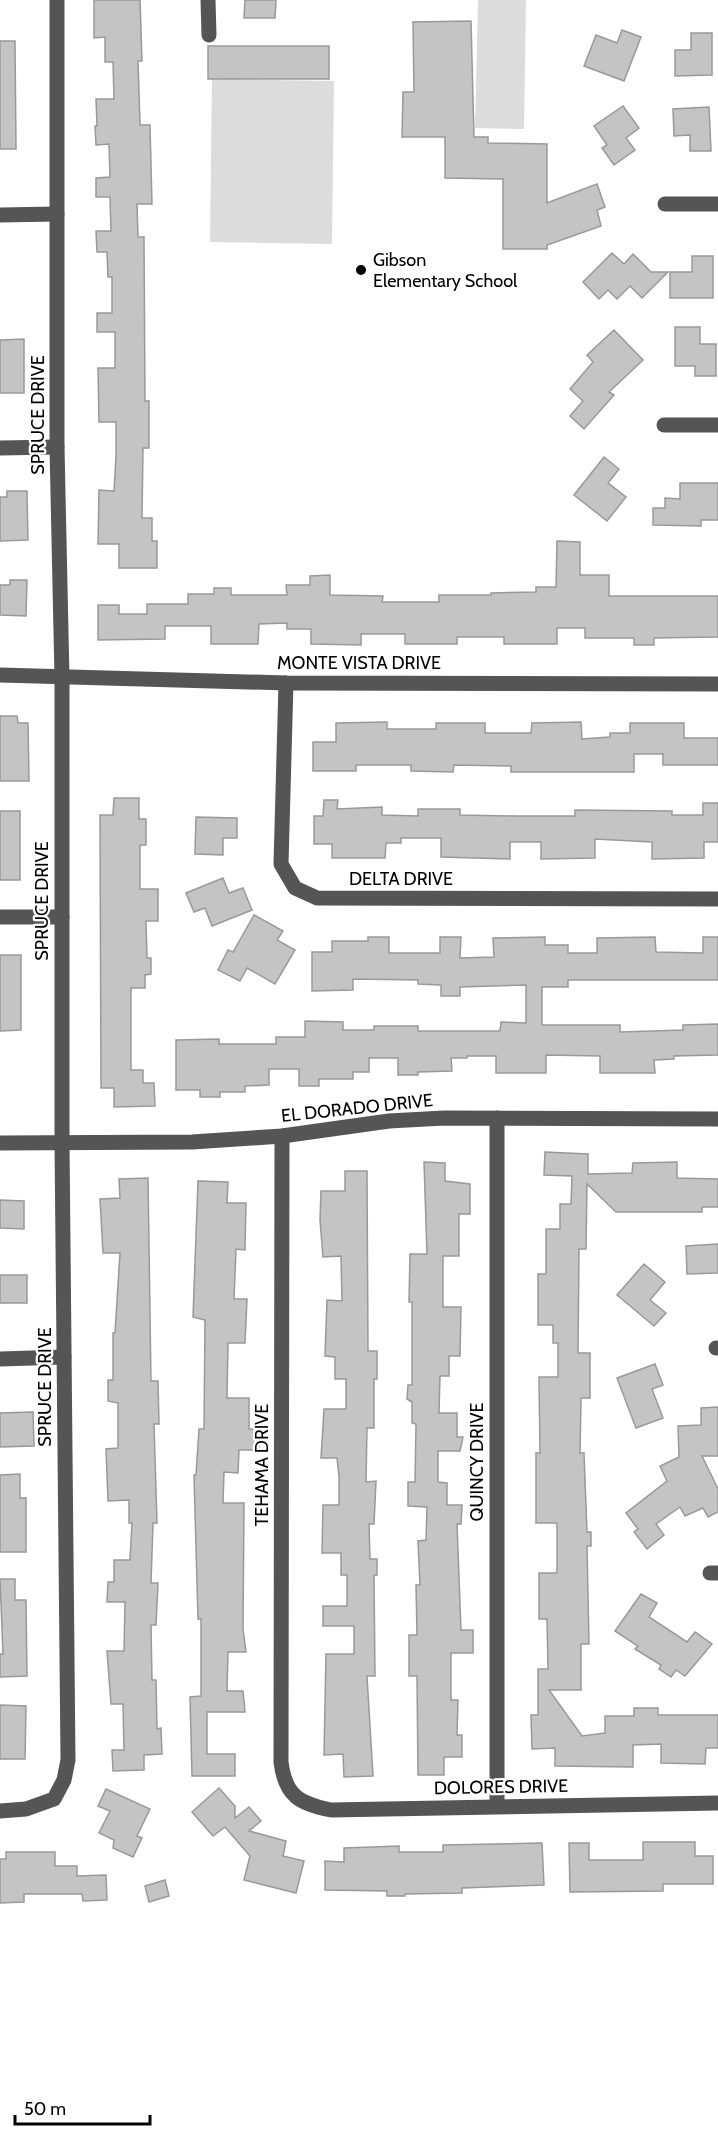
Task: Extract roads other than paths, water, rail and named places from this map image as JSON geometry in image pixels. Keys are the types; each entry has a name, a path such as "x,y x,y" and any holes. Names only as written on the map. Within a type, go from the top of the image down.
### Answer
{"street":[{"name":"SPRUCE DRIVE","path":"0,1811 26,1809 54,1799 64,1780 68,1760 62,1143 63,678 57,447 57,0"},
{"path":"208,0 209,35"},
{"path":"665,204 718,204"},
{"path":"0,215 57,214"},
{"path":"664,425 718,425"},
{"path":"0,448 57,447"},
{"name":"MONTE VISTA DRIVE","path":"0,675 286,683 718,684"},
{"name":"DELTA DRIVE","path":"286,683 281,864 295,888 317,898 718,899"},
{"path":"0,917 62,917"},
{"name":"EL DORADO DRIVE","path":"0,1143 192,1142 282,1136 389,1121 497,1118 718,1119"},
{"name":"QUINCY DRIVE","path":"497,1118 497,1806"},
{"name":"TEHAMA DRIVE","path":"282,1136 281,1762 283,1779 290,1792"},
{"path":"0,1359 64,1357"},
{"name":"DOLORES DRIVE","path":"290,1792 308,1806 331,1810 718,1803"}],"place":[{"name":"Gibson Elementary School","path":"361,270"}]}
